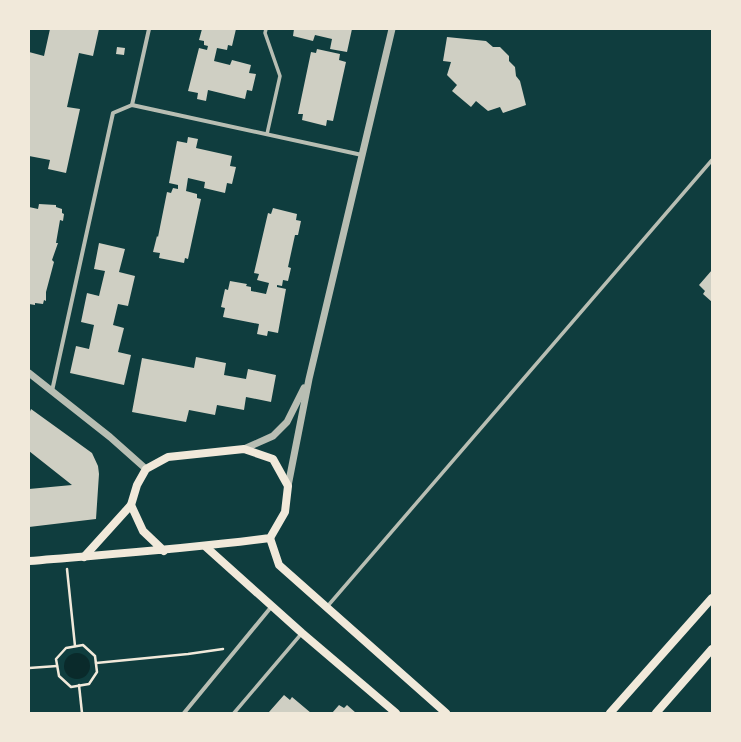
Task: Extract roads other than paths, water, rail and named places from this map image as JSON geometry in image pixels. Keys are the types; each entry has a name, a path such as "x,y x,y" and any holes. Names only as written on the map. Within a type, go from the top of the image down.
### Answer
{"main road":[{"path":"84,557 131,505 136,485 146,469 168,457 244,449 272,460 288,486 285,512 270,538 279,565 446,713"},
{"path":"131,505 143,531 164,551"},
{"path":"29,561 206,547 270,538"},
{"path":"206,547 302,633 396,713"},
{"path":"610,713 712,598"},
{"path":"656,713 712,649"}],"street":[{"path":"132,105 149,29"},
{"path":"266,29 280,76 267,134"},
{"path":"288,486 309,379 392,29"},
{"path":"52,391 114,113 132,105 362,155"},
{"path":"326,608 712,160"},
{"path":"29,373 110,437 146,469"},
{"path":"244,449 273,436 287,422 309,379"},
{"path":"184,713 272,606"},
{"path":"234,713 302,633"}],"water":[{"path":"77,653 86,657 90,666 86,675 77,679 68,675 64,666 68,657"}]}
